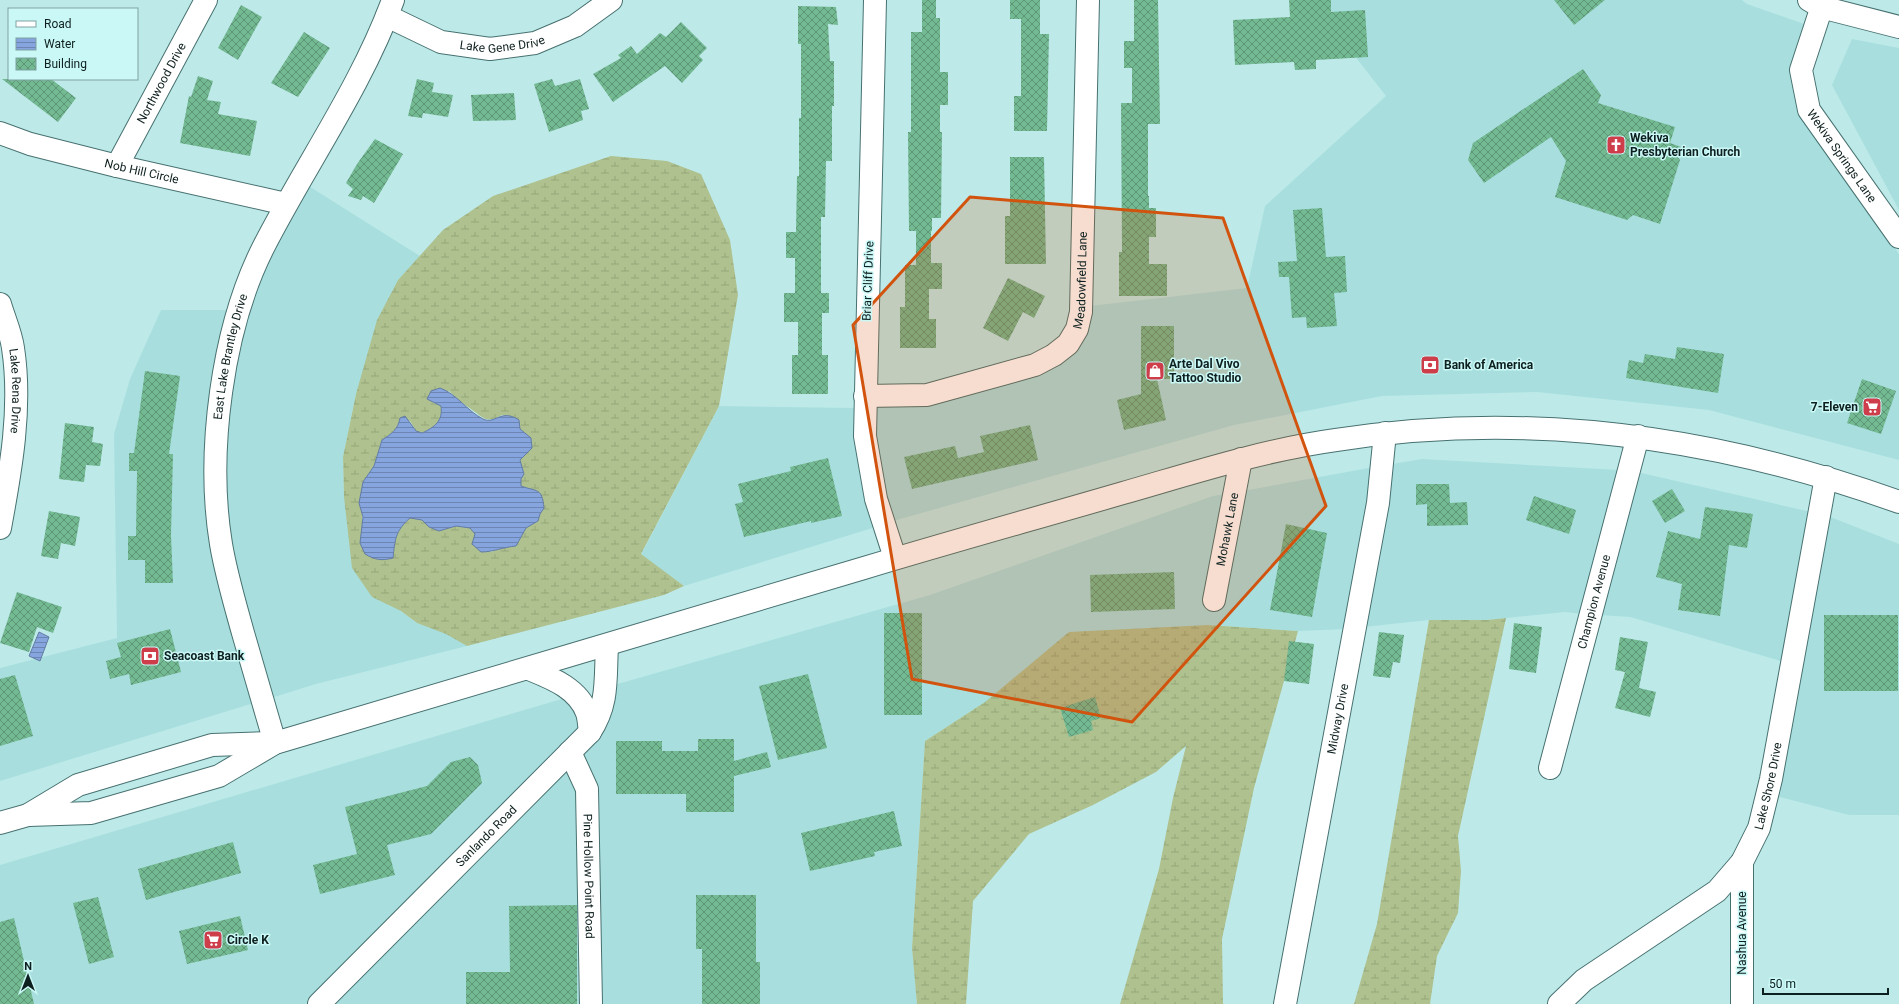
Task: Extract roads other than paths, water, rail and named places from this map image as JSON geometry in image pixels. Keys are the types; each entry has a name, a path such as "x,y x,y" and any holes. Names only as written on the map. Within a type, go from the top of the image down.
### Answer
{"street":[{"name":"Northwood Drive","path":"117,166 206,0"},
{"name":"Lake Gene Drive","path":"390,8 441,42 490,48 535,43 575,26 611,0"},
{"name":"Briar Cliff Drive","path":"876,0 865,436 868,460 876,498 895,558"},
{"name":"Meadowfield Lane","path":"865,396 927,395 1035,365 1054,355 1068,344 1077,329 1081,312 1088,0"},
{"path":"1818,2 1899,27"},
{"name":"Wekiva Springs Lane","path":"1818,2 1801,70 1809,110 1899,237"},
{"name":"East Lake Brantley Drive","path":"275,743 231,591 221,543 217,494 218,410 226,363 240,304 263,249 286,204 342,106 390,8"},
{"name":"Nob Hill Circle","path":"0,133 30,144 117,166 286,204"},
{"name":"Lake Rena Drive","path":"0,304 13,347 16,396 12,452 0,528"},
{"path":"0,823 28,815 91,814 219,776 275,743 607,646 895,558 1241,459 1336,439 1434,429 1501,428 1601,431 1735,453 1826,477 1899,502"},
{"name":"Midway Drive","path":"1285,1004 1378,504 1385,433"},
{"name":"Champion Avenue","path":"1550,768 1638,436"},
{"name":"Mohawk Lane","path":"1214,600 1241,459"},
{"name":"Lake Shore Drive","path":"1559,1004 1584,980 1717,891 1742,862 1759,828 1771,779 1826,477"},
{"name":"Sanlando Road","path":"319,1004 590,732 600,717 604,699 607,646"},
{"path":"529,669 558,681 576,695 587,713 590,732"},
{"path":"28,815 78,784 212,745 275,743"},
{"name":"Pine Hollow Point Road","path":"570,752 587,790 591,1004"},
{"name":"Nashua Avenue","path":"1742,862 1742,1004"}],"water":[{"path":"440,388 452,394 472,412 483,419 491,420 507,416 519,420 520,429 531,438 532,448 520,460 524,474 521,479 521,486 538,491 542,497 544,508 538,521 526,528 516,546 481,552 472,544 475,534 470,528 456,526 439,531 429,527 422,520 410,518 401,527 397,536 393,558 382,560 372,558 365,554 360,543 363,517 359,503 363,482 374,466 382,440 396,429 400,418 405,416 416,431 422,433 437,423 441,416 441,406 427,399 431,391"},
{"path":"39,632 49,637 40,661 29,656"}],"place":[{"name":"Wekiva Presbyterian Church","path":"1616,145"},
{"name":"Bank of America","path":"1430,365"},
{"name":"Arte Dal Vivo Tattoo Studio","path":"1155,371"},
{"name":"7-Eleven","path":"1872,407"},
{"name":"Seacoast Bank","path":"150,656"},
{"name":"Circle K","path":"213,940"}]}
